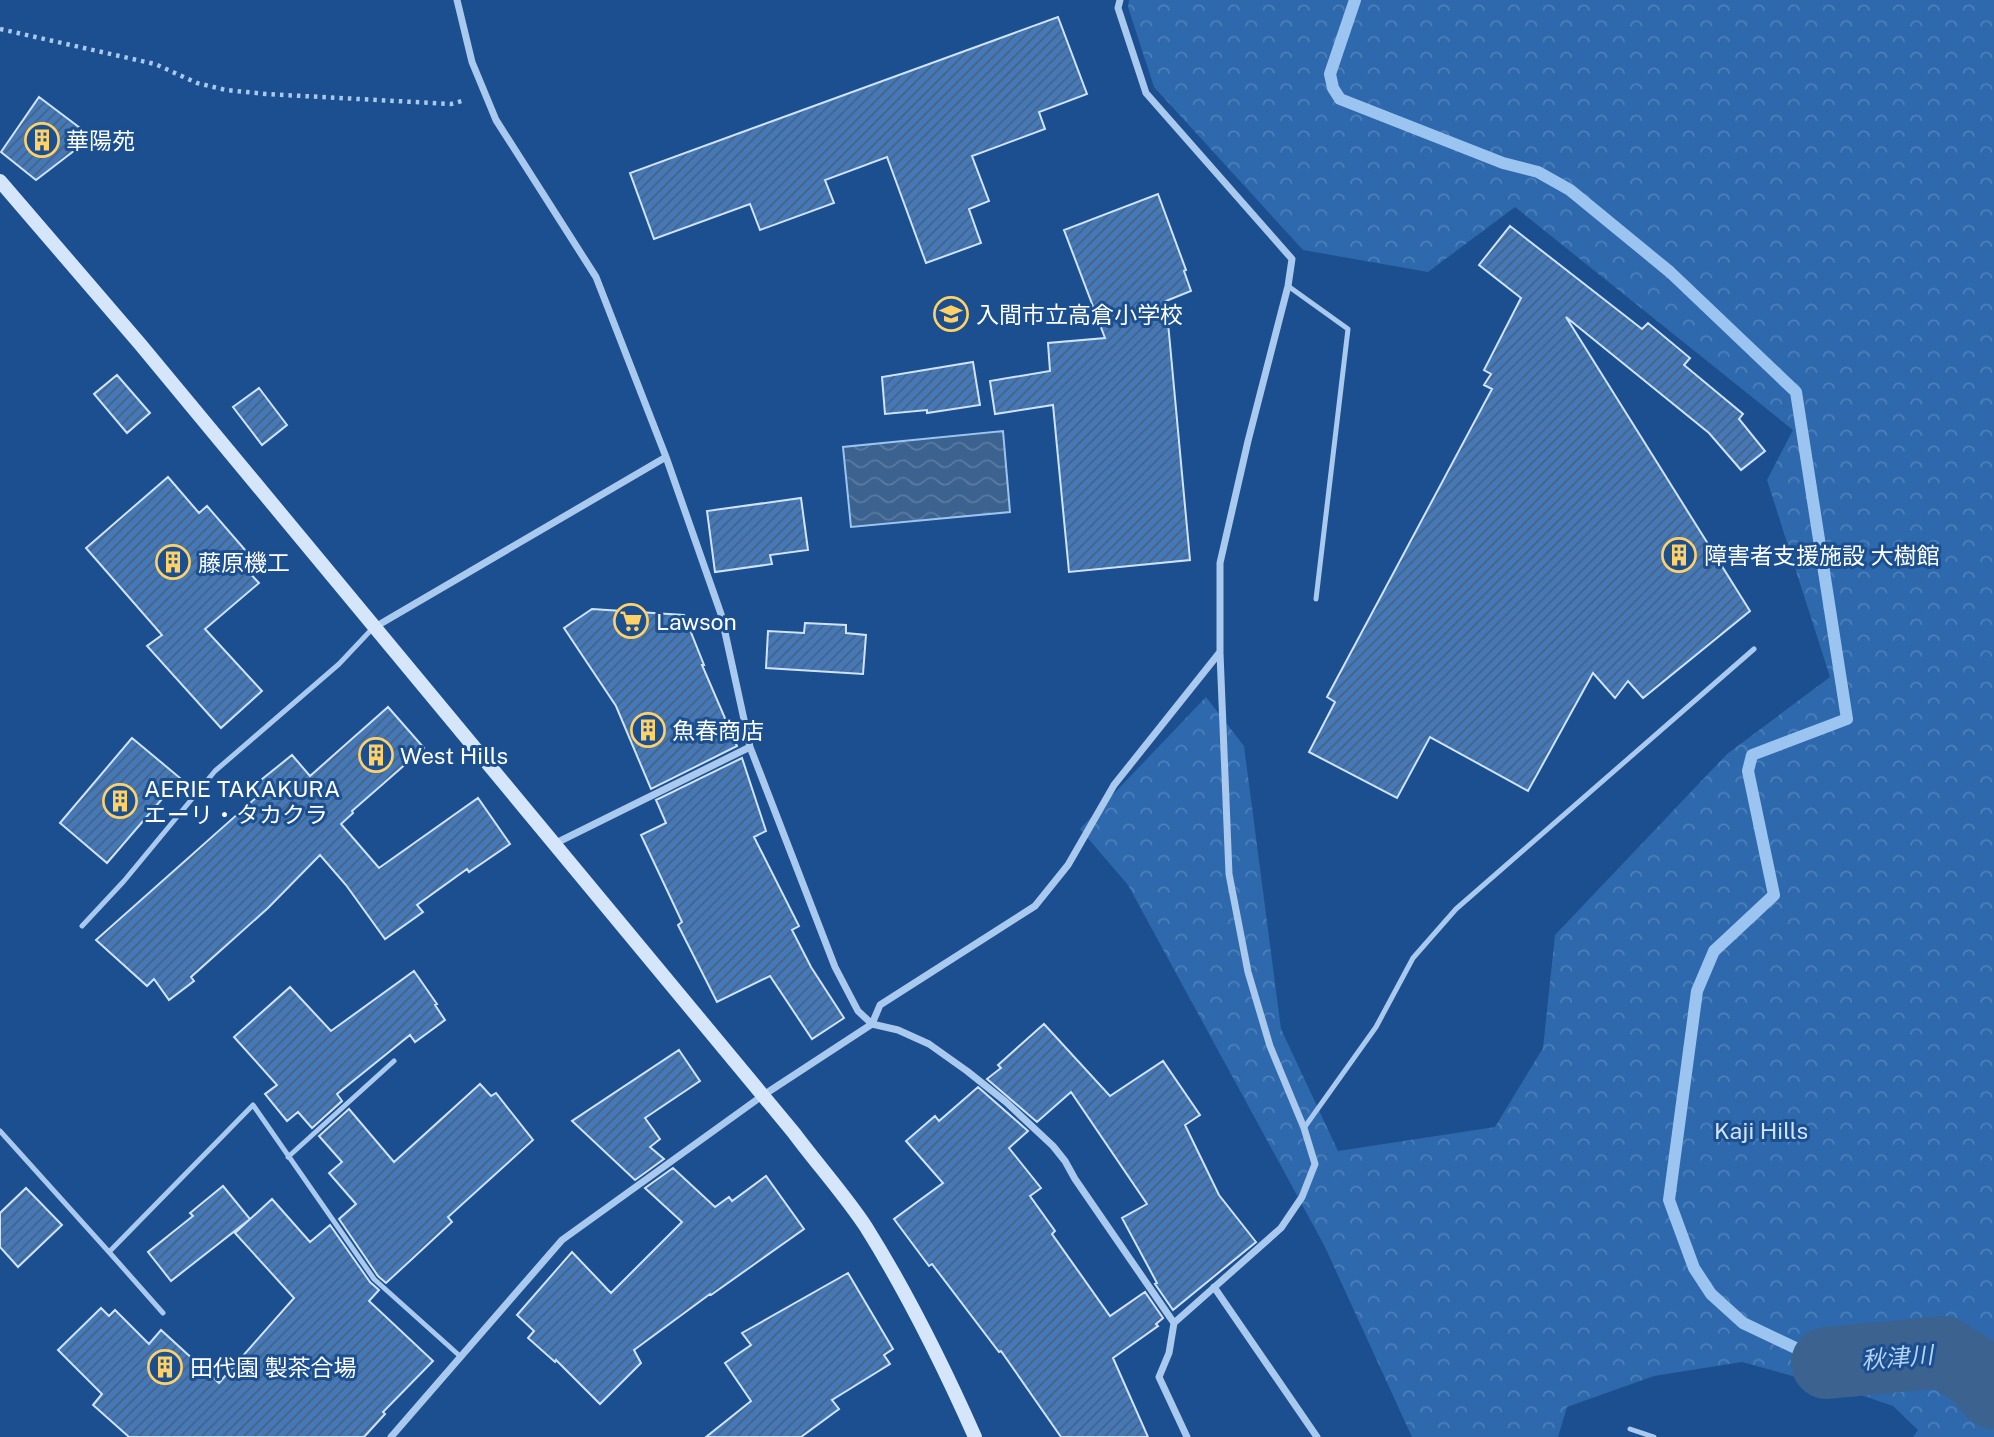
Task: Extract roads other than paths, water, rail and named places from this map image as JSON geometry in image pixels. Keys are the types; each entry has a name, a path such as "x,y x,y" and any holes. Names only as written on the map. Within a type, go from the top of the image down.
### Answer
{"street":[{"path":"457,0 472,62 496,120 596,277 666,457 721,614 750,747 835,967 858,1011 872,1024 898,1030 929,1044 1006,1102 1053,1146 1174,1323"},
{"path":"1120,0 1118,8 1146,93 1292,259 1220,563 1220,652 1229,874 1248,972 1270,1046 1304,1128 1315,1164 1302,1197 1281,1228 1174,1323 1169,1353 1159,1377 1186,1437"},
{"path":"0,181 140,344 375,627 762,1096 864,1225 913,1308 975,1437"},
{"path":"375,627 666,457"},
{"path":"391,1437 562,1240 762,1096 872,1024 880,1005 1035,906 1068,865 1115,785 1220,652"},
{"path":"554,844 750,747"},
{"path":"1214,1287 1317,1437"}],"lane":[{"path":"1287,286 1348,329 1316,599"},
{"path":"82,926 124,881 215,771 339,664 375,627"},
{"path":"1304,1128 1376,1027 1413,958 1456,909 1754,649"},
{"path":"288,1157 394,1061"},
{"path":"109,1252 253,1105 374,1279 461,1357"},
{"path":"0,1131 163,1312"},
{"path":"1630,1429 1654,1437"}],"water":[{"path":"1003,431 1010,512 851,527 843,447"}],"waterway":[{"path":"1355,0 1330,74 1333,88 1340,99 1503,163 1538,172 1570,190 1670,272 1796,392 1847,719 1752,755 1748,771 1774,895 1714,951 1697,991 1669,1200 1694,1268 1711,1294 1743,1323 1827,1363"},
{"name":"秋津川","path":"1827,1363 1943,1352 1975,1372 1994,1393"}],"place":[{"name":"華陽苑","path":"42,140"},
{"name":"入間市立高倉小学校","path":"951,314"},
{"name":"障害者支援施設 大樹館","path":"1679,555"},
{"name":"藤原機工","path":"173,562"},
{"name":"Lawson","path":"631,621"},
{"name":"魚春商店","path":"648,730"},
{"name":"West Hills","path":"376,755"},
{"name":"AERIE TAKAKURA エーリ・タカクラ","path":"120,801"},
{"name":"田代園 製茶合場","path":"165,1367"}],"park label":[{"name":"Kaji Hills","path":"1761,1130"}]}
